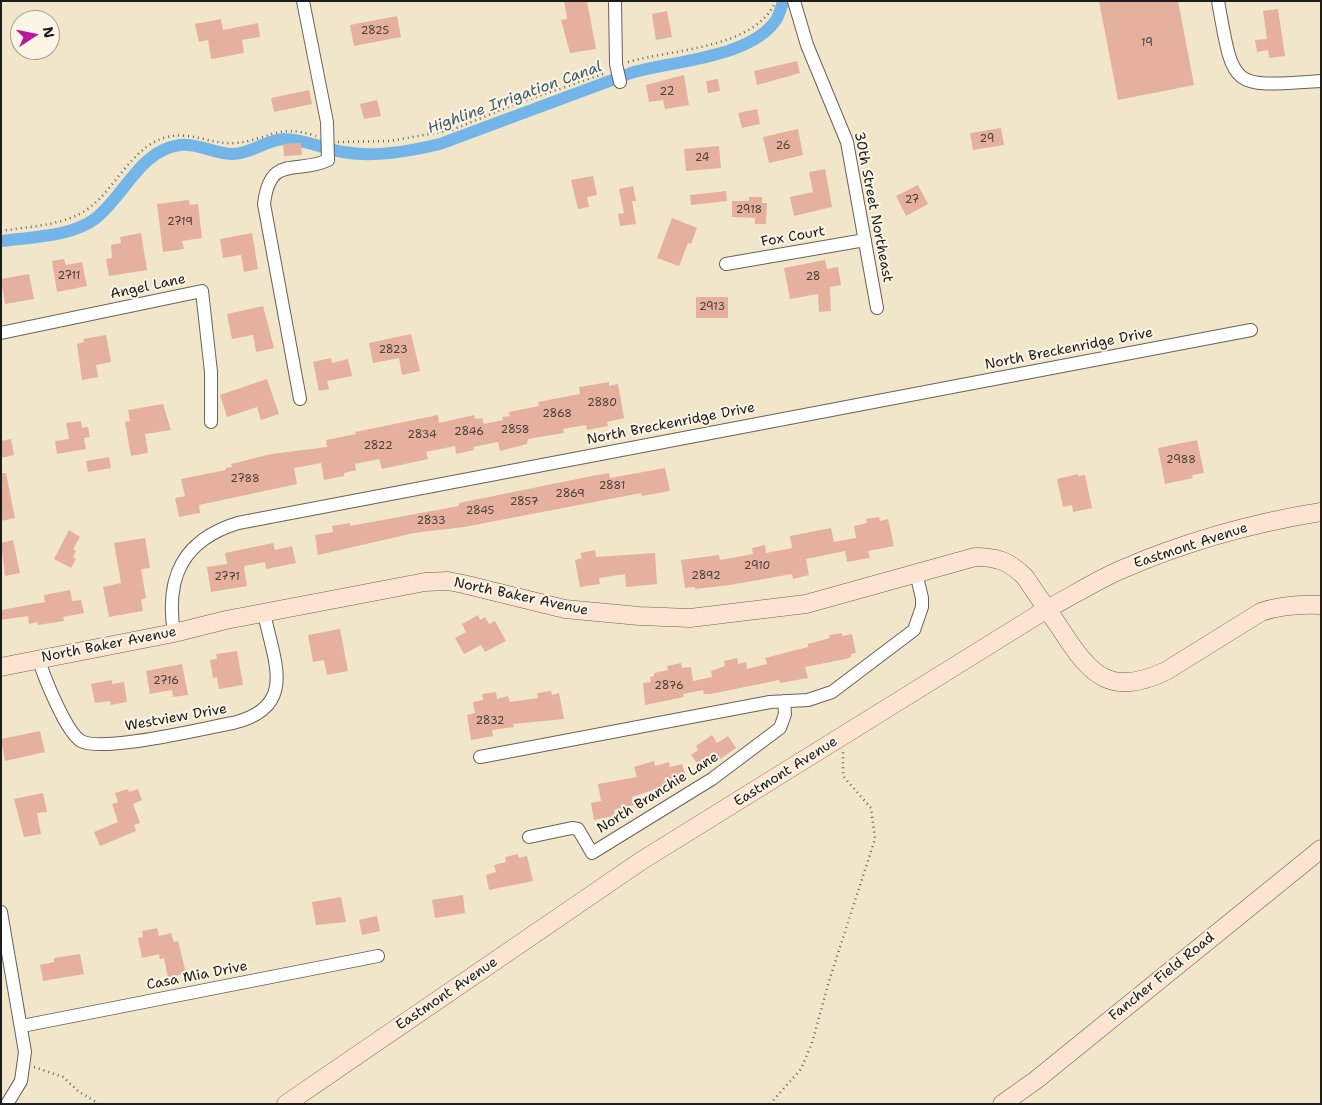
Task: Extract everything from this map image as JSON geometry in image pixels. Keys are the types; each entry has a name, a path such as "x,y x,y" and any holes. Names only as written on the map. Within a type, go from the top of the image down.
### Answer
{"main road":[{"name":"Eastmont Avenue","path":"286,1104 641,861 1047,609 1116,572 1167,551 1265,522 1321,512"},
{"name":"North Baker Avenue","path":"1,667 425,582 448,581 565,609 639,616 690,618 806,604 975,557 996,557 1012,564 1025,577 1047,609"},
{"path":"1047,609 1087,667 1105,679 1126,681 1152,678 1166,671 1261,612 1278,606 1296,604 1321,606"},
{"name":"Fancher Field Road","path":"1002,1104 1036,1080 1321,849"}],"street":[{"path":"300,399 264,204 266,185 276,173 295,165 317,165 328,160 328,140 303,1"},
{"path":"615,1 616,64 620,82"},
{"name":"30th Street Northeast","path":"794,1 807,45 847,142 877,308"},
{"path":"1218,1 1229,58 1234,70 1242,79 1266,85 1321,81"},
{"name":"Fox Court","path":"726,264 865,240"},
{"name":"Angel Lane","path":"1,332 202,291 211,372 211,422"},
{"name":"North Breckenridge Drive","path":"174,633 171,599 176,575 186,555 219,529 238,523 1250,330"},
{"path":"480,757 784,701 808,700 832,692 908,637 914,630 922,608 922,598 916,573"},
{"name":"Westview Drive","path":"39,660 43,676 72,733 86,742 116,744 233,723 250,719 260,713 269,706 275,695 277,678 264,613"},
{"name":"North Branchie Lane","path":"529,837 572,828 578,829 592,853 712,779 780,728 785,714 784,701"},
{"path":"1,912 22,1026 25,1064 16,1092 7,1104"},
{"name":"Casa Mia Drive","path":"22,1026 378,956"}],"path":[{"path":"1,231 64,221 75,217 95,202 142,152 166,137 194,136 233,143 247,141 274,132 291,130 344,143 390,141 452,130 518,103 608,72 616,64 720,42 749,31 771,11 776,1"},
{"path":"770,1104 801,1069 812,1043 840,944 875,839 871,808 842,776 844,754 838,740"},
{"path":"25,1064 54,1072 99,1104"}],"building":[{"path":"564,1 587,1 596,49 570,53 561,20 567,19"},
{"path":"1099,1 1178,1 1194,85 1118,100"},
{"path":"1278,9 1285,56 1269,58 1268,50 1257,52 1255,40 1267,39 1263,11"},
{"path":"667,11 672,37 656,40 652,14"},
{"path":"397,16 401,37 354,46 350,25"},
{"path":"221,19 223,30 258,23 260,37 242,40 244,53 211,59 208,40 199,42 195,24"},
{"path":"797,61 800,73 757,85 754,71"},
{"path":"684,75 689,105 665,109 663,100 649,102 646,85"},
{"path":"718,79 720,91 708,93 706,81"},
{"path":"309,90 312,104 274,112 271,98"},
{"path":"377,100 381,116 364,119 360,104"},
{"path":"757,109 760,124 742,128 738,113"},
{"path":"1001,128 1004,145 973,150 970,133"},
{"path":"798,129 803,155 769,163 763,137"},
{"path":"301,143 302,155 284,156 283,144"},
{"path":"719,146 721,168 686,171 684,149"},
{"path":"825,169 832,207 794,216 790,197 813,192 809,172"},
{"path":"593,176 597,195 587,197 589,207 578,209 571,180"},
{"path":"918,185 928,204 906,216 896,196"},
{"path":"633,186 636,201 632,201 636,224 620,226 618,214 624,213 619,189"},
{"path":"726,191 727,201 691,205 690,195"},
{"path":"749,197 762,197 762,203 767,203 766,224 755,224 755,218 732,217 732,201 749,201"},
{"path":"189,200 190,205 198,204 202,238 182,241 184,249 163,252 157,204"},
{"path":"672,218 697,228 691,244 688,243 679,266 657,258"},
{"path":"141,233 147,270 109,276 106,259 112,258 111,245 121,243 120,237"},
{"path":"252,233 258,269 244,272 241,255 223,258 220,239"},
{"path":"64,259 66,265 82,262 87,286 57,292 52,261"},
{"path":"825,260 827,269 838,267 841,285 830,287 831,311 819,312 818,294 790,299 784,268"},
{"path":"29,274 34,299 5,304 1,279"},
{"path":"696,297 728,297 728,318 696,318"},
{"path":"263,306 274,348 256,352 253,335 232,339 227,314"},
{"path":"411,334 420,371 402,375 399,358 373,363 369,343"},
{"path":"106,335 111,362 96,365 98,377 82,380 77,344 84,342 83,339"},
{"path":"331,358 332,363 348,359 352,376 327,381 329,389 319,391 313,362"},
{"path":"267,379 279,414 261,420 257,407 227,417 220,395"},
{"path":"609,382 609,386 618,384 624,418 607,422 608,426 587,430 586,425 563,429 564,433 528,439 527,444 500,451 498,442 473,447 474,450 456,454 455,446 426,452 428,459 382,469 379,459 355,464 356,470 344,473 344,476 324,480 321,463 294,468 297,484 199,505 200,513 179,517 175,498 185,496 181,479 226,470 226,468 232,467 231,464 271,454 327,447 326,440 438,415 439,423 474,415 475,419 482,418 484,424 503,420 502,417 510,416 509,412 539,406 538,402 580,394 579,387"},
{"path":"163,404 171,430 145,434 148,453 131,456 125,422 130,421 128,410"},
{"path":"81,421 82,428 88,427 90,437 84,438 86,449 57,454 55,441 69,439 66,423"},
{"path":"11,439 14,455 1,458 1,441"},
{"path":"1197,440 1204,473 1192,475 1193,478 1165,484 1158,448"},
{"path":"109,457 111,468 88,472 86,461"},
{"path":"665,468 670,491 642,496 641,493 464,527 414,533 318,555 315,535 333,532 332,526 350,523 350,526 459,506 459,503 609,473 610,478"},
{"path":"1,473 6,473 15,518 1,521"},
{"path":"1078,474 1078,476 1085,475 1092,508 1073,512 1072,505 1063,507 1057,479"},
{"path":"879,517 880,521 888,519 894,546 868,551 870,558 847,562 845,551 806,559 809,575 793,579 792,574 730,585 695,589 695,587 685,588 681,560 719,555 720,560 753,554 752,548 765,545 766,553 792,548 790,536 831,528 834,542 856,538 854,526 867,523 866,519"},
{"path":"69,530 80,537 73,549 76,551 73,557 76,559 71,568 54,559"},
{"path":"145,538 150,568 141,569 146,598 141,600 143,611 109,617 103,587 121,583 114,543"},
{"path":"13,540 20,573 5,576 1,543"},
{"path":"273,543 275,550 292,546 296,563 266,569 265,562 244,566 247,586 211,592 207,567 227,564 225,553"},
{"path":"595,550 596,557 655,553 657,584 626,587 625,574 599,578 600,584 580,587 575,560 582,558 580,553"},
{"path":"70,590 72,601 81,600 84,613 63,617 64,621 38,625 37,622 29,624 28,616 1,620 1,610 45,602 44,595"},
{"path":"478,615 480,620 485,617 489,624 495,621 506,641 485,652 481,645 464,654 455,638 466,632 462,624"},
{"path":"340,629 348,671 327,675 324,660 313,662 308,635"},
{"path":"842,633 842,636 852,634 856,653 851,654 851,657 846,659 805,667 808,678 780,683 779,680 711,694 704,694 703,690 683,694 684,697 645,705 643,683 651,682 650,677 654,676 654,673 668,670 667,666 681,663 682,668 691,667 693,681 712,677 711,671 725,666 724,661 737,658 738,664 746,662 747,669 767,664 765,658 808,647 808,644 830,638 829,635"},
{"path":"237,651 243,685 219,689 217,677 213,678 210,660 217,659 216,654"},
{"path":"182,664 188,695 173,697 172,690 150,694 146,671"},
{"path":"112,680 112,684 124,682 127,702 111,705 110,701 95,703 91,684"},
{"path":"551,691 552,695 559,693 564,719 513,724 514,727 492,730 493,736 471,740 467,715 475,713 473,702 483,700 482,694 496,692 497,699 508,696 510,702 538,698 537,693"},
{"path":"40,731 45,752 5,761 1,739"},
{"path":"712,735 717,743 728,736 736,748 705,770 700,761 697,763 691,755 698,750 696,746"},
{"path":"654,761 655,766 669,762 670,767 682,764 687,779 632,797 634,805 614,810 615,816 594,820 591,803 601,801 598,784 637,777 634,767"},
{"path":"128,789 129,792 138,789 142,800 133,804 140,823 134,825 136,831 100,846 94,832 118,822 112,804 118,802 115,793"},
{"path":"43,793 47,812 37,813 41,834 24,837 14,799"},
{"path":"518,854 519,858 527,856 533,881 489,890 486,875 496,872 494,865 506,862 505,857"},
{"path":"463,895 465,913 435,918 432,900"},
{"path":"341,897 346,922 316,925 312,902"},
{"path":"377,916 380,931 362,935 359,920"},
{"path":"157,928 159,936 171,933 174,942 178,941 186,973 168,978 164,958 160,959 159,954 142,958 138,938 143,937 142,931"},
{"path":"80,954 84,974 43,981 40,965 54,962 54,958"}],"waterway":[{"name":"Highline Irrigation Canal","path":"1,241 63,233 86,224 96,218 116,198 143,164 154,155 166,149 187,145 233,154 246,152 284,139 355,154 379,154 440,144 631,73 709,56 748,43 764,33 776,20 783,2"}]}
